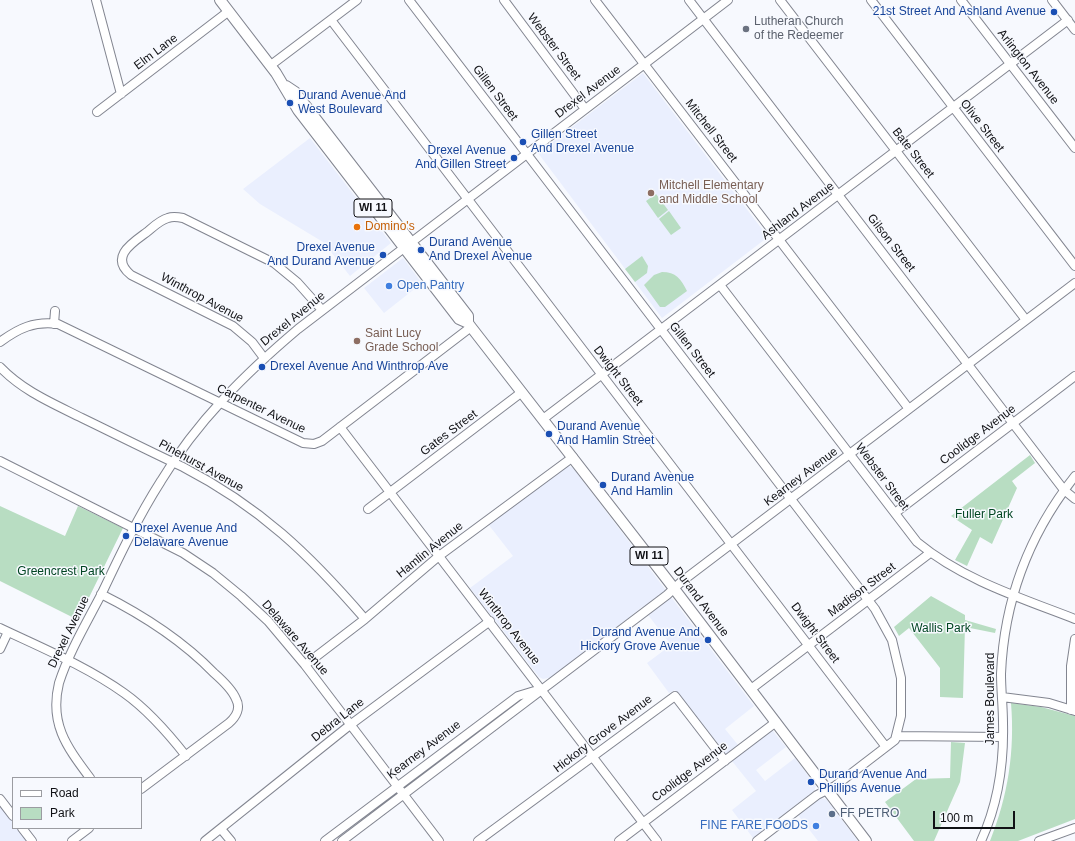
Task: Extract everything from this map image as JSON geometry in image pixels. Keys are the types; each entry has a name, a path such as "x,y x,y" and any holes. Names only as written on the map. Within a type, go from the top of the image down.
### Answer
{"main road":[{"name":"Durand Avenue","path":"220,0 286,86 288,95 298,110 407,245 461,321 470,325 573,457 866,841"}],"street":[{"path":"96,0 121,94"},
{"path":"270,65 357,0"},
{"name":"Gillen Street","path":"409,0 791,499 868,601 888,631 899,665 902,703 896,736"},
{"name":"Webster Street","path":"504,0 585,109"},
{"name":"Mitchell Street","path":"595,0 909,409"},
{"name":"Gilson Street","path":"689,0 1064,490 1075,499"},
{"name":"Drexel Avenue","path":"89,777 63,739 56,716 57,690 68,661 134,527 190,438 220,402 264,358 322,310 728,0"},
{"name":"Bate Street","path":"780,0 1026,320"},
{"name":"Olive Street","path":"871,0 1075,266"},
{"name":"Arlington Avenue","path":"961,0 1075,148"},
{"path":"1052,0 1075,30"},
{"name":"Elm Lane","path":"98,112 229,11"},
{"name":"Dwight Street","path":"331,20 886,747"},
{"name":"Ashland Avenue","path":"543,419 1068,20"},
{"name":"Winthrop Avenue","path":"264,358 249,339 232,326 131,275 124,265 123,255 130,244 166,218 177,216 183,218 274,264 298,282 322,310"},
{"name":"Kearney Avenue","path":"342,841 1075,283"},
{"name":"Webster Street","path":"720,285 917,542 930,553 961,572 1075,619"},
{"path":"54,324 55,311"},
{"name":"Carpenter Avenue","path":"0,342 18,329 42,323 67,327 308,445 318,443 340,427 470,325"},
{"name":"Pinehurst Avenue","path":"0,367 17,383 40,397 173,463 222,489 257,512 291,539 322,569 366,619"},
{"name":"Coolidge Avenue","path":"895,513 1075,376"},
{"name":"Gates Street","path":"368,509 522,392"},
{"name":"Winthrop Avenue","path":"340,427 657,841"},
{"name":"Hamlin Avenue","path":"305,665 366,619 439,556 573,457"},
{"name":"Delaware Avenue","path":"0,461 134,527 183,553 236,592 268,621 305,665 439,841"},
{"name":"James Boulevard","path":"981,841 997,791 1001,768 1003,737 1002,648 1013,594 1034,538 1064,490 1075,476"},
{"name":"Madison Street","path":"751,689 810,646 930,553"},
{"path":"101,594 141,615 190,650 223,682 236,699 238,708 234,718 229,724 142,788"},
{"name":"Debra Lane","path":"205,841 350,725 490,621"},
{"path":"0,628 68,661 105,681 125,694 160,724 186,756"},
{"path":"0,649 8,632"},
{"path":"1002,697 1035,701 1073,711 1071,666 1075,639"},
{"name":"Kearney Avenue","path":"325,841 396,786 518,696 542,689"},
{"name":"Hickory Grove Avenue","path":"478,841 675,696 725,761"},
{"name":"Coolidge Avenue","path":"619,841 776,722"},
{"path":"757,841 817,795 835,786 895,740 896,736 1003,737"},
{"path":"0,799 12,815"},
{"path":"1039,841 1075,828"},
{"path":"23,829 32,841"},
{"path":"72,841 88,829"},
{"path":"221,829 231,841"}],"shaded area":[{"name":"Mitchell Elementary and Middle School","path":"643,73 768,237 662,318 538,153"},
{"path":"310,138 391,243 350,276 323,242 260,204 243,189"},
{"path":"403,258 422,283 384,313 364,288"},
{"path":"567,465 573,468 754,706 725,729 743,751 770,730 773,731 786,747 756,770 765,781 795,758 816,786 814,791 753,838 732,810 756,791 675,690 669,693 647,663 671,645 642,607 570,665 553,677 543,679 539,677 470,588 513,556 488,524"},
{"path":"819,798 826,799 858,841 818,841 798,815"},
{"path":"0,802 12,818 12,829 21,829 30,841 0,841"}],"green space":[{"path":"656,194 668,210 658,218 646,201"},
{"path":"669,211 681,228 671,235 659,219"},
{"path":"642,256 648,266 647,273 635,282 625,269"},
{"path":"662,272 671,273 678,277 687,291 665,307 660,307 644,285 654,275"},
{"name":"Fuller Park","path":"1030,455 1035,463 1012,481 1017,488 992,544 980,537 967,566 955,560 972,530 951,516"},
{"name":"Greencrest Park","path":"0,506 65,536 78,506 123,528 78,620 0,581"},
{"name":"Wallis Park","path":"931,596 965,615 965,620 996,629 995,633 965,627 963,698 940,697 940,668 909,628 899,636 894,627"},
{"path":"1011,703 1041,707 1075,716 1075,819 1018,841 990,841 1006,790 1009,773 1012,738"},
{"path":"951,742 965,743 960,782 934,841 914,841 885,802 916,779 950,778"}],"place":[{"name":"21st Street And Ashland Avenue","path":"1054,12"},
{"name":"Lutheran Church of the Redeemer","path":"746,29"},
{"name":"Durand Avenue And West Boulevard","path":"290,103"},
{"name":"Gillen Street And Drexel Avenue","path":"523,142"},
{"name":"Drexel Avenue And Gillen Street","path":"514,158"},
{"name":"Mitchell Elementary and Middle School","path":"651,193"},
{"name":"Domino's","path":"357,227"},
{"name":"Durand Avenue And Drexel Avenue","path":"421,250"},
{"name":"Drexel Avenue And Durand Avenue","path":"383,255"},
{"name":"Open Pantry","path":"389,286"},
{"name":"Saint Lucy Grade School","path":"357,341"},
{"name":"Drexel Avenue And Winthrop Ave","path":"262,367"},
{"name":"Durand Avenue And Hamlin Street","path":"549,434"},
{"name":"Durand Avenue And Hamlin","path":"603,485"},
{"name":"Drexel Avenue And Delaware Avenue","path":"126,536"},
{"name":"Durand Avenue And Hickory Grove Avenue","path":"708,640"},
{"name":"Durand Avenue And Phillips Avenue","path":"811,782"},
{"name":"FF PETRO","path":"832,814"},
{"name":"FINE FARE FOODS","path":"816,826"}]}
